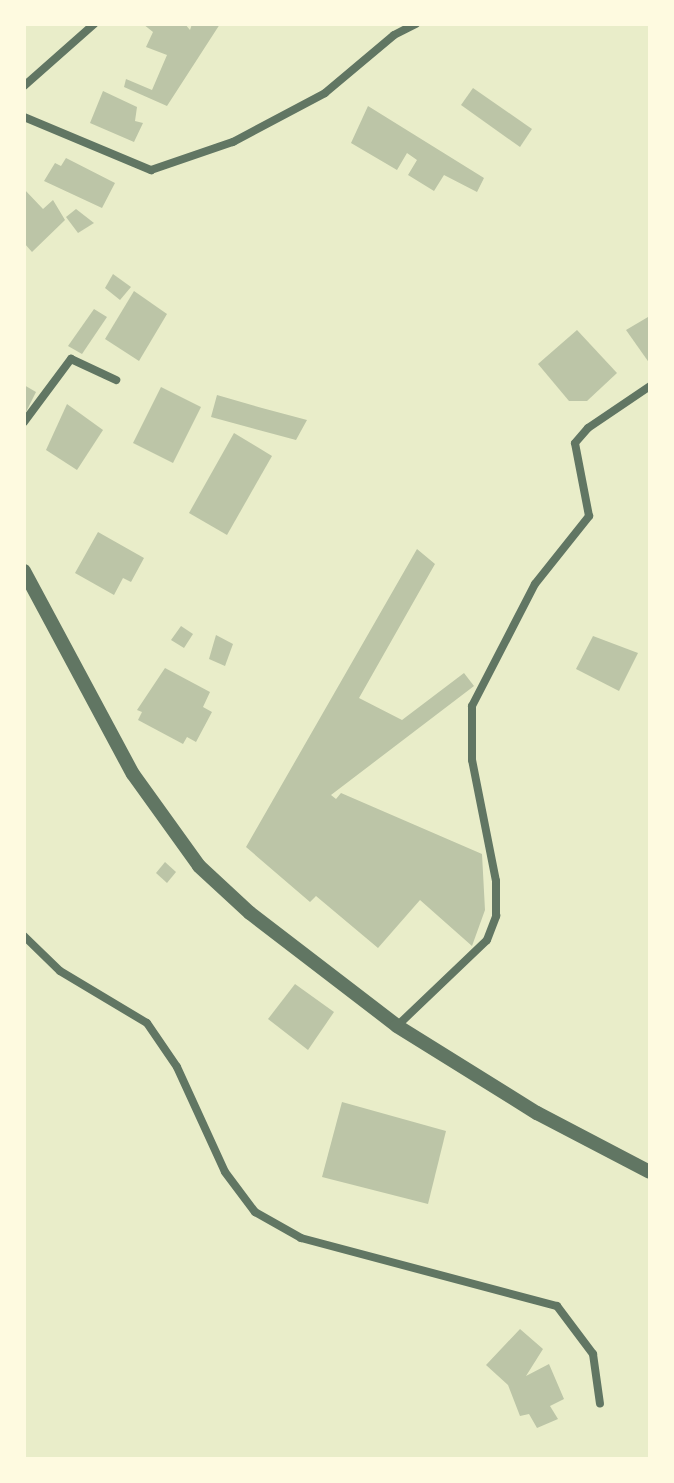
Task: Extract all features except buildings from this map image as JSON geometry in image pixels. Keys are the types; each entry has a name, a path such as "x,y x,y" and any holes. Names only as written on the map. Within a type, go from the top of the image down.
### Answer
{"street":[{"path":"24,86 94,24"},
{"path":"24,117 151,170 233,142 325,93 394,35 416,24"},
{"path":"24,422 71,359 116,380"},
{"path":"397,1026 487,940 496,916 496,881 472,760 472,706 535,584 589,516 575,443 588,428 650,386"},
{"path":"24,571 133,774 199,866 250,913 397,1026 537,1113 650,1172"},
{"path":"24,936 60,971 147,1023 177,1067 225,1172 255,1212 301,1238 557,1306 593,1354 600,1404"}]}
